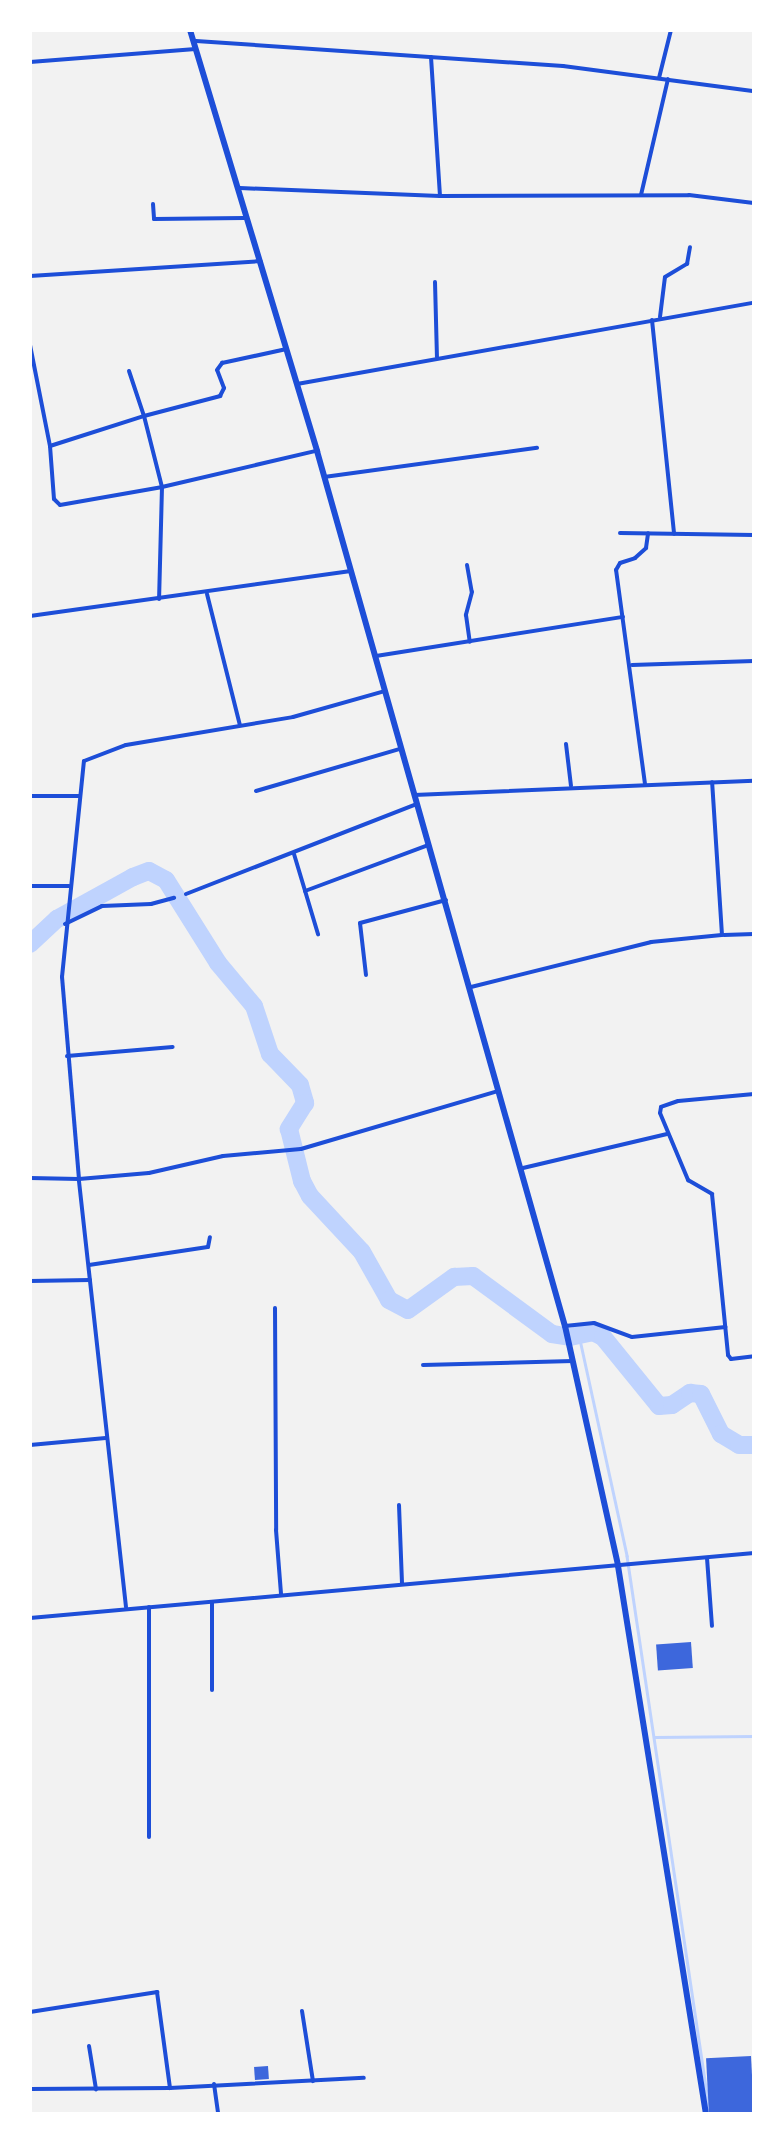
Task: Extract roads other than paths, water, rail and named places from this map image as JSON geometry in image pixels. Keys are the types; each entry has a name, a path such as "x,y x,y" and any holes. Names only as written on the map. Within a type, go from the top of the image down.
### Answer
{"main road":[{"path":"190,30 298,384 501,1090 570,1345 621,1565 706,2114"}],"street":[{"path":"659,78 671,30"},
{"path":"30,62 195,45 430,57 659,78 754,91"},
{"path":"430,57 440,196"},
{"path":"641,195 668,79"},
{"path":"240,188 440,196 689,195 754,203"},
{"path":"153,204 154,218 249,218"},
{"path":"660,317 665,277 687,264 690,247"},
{"path":"30,276 261,261"},
{"path":"435,282 437,357"},
{"path":"298,384 652,318 754,303"},
{"path":"652,318 674,534"},
{"path":"30,346 50,446 54,499 60,505 162,487 317,451"},
{"path":"50,446 220,396 224,388 217,370 222,364 286,348"},
{"path":"129,372 162,487 159,598"},
{"path":"324,477 536,448"},
{"path":"620,533 754,535"},
{"path":"645,784 632,665 616,570 620,562 635,558 646,548 648,534"},
{"path":"466,566 472,592 466,615 470,642"},
{"path":"30,616 351,571"},
{"path":"206,592 240,725"},
{"path":"376,656 625,617"},
{"path":"632,665 754,660"},
{"path":"126,1608 79,1179 62,977 84,760 90,755 293,717 385,691"},
{"path":"566,744 571,786"},
{"path":"256,791 400,749"},
{"path":"414,795 754,781"},
{"path":"712,782 722,935"},
{"path":"30,796 79,796"},
{"path":"186,894 417,804"},
{"path":"305,891 430,845"},
{"path":"294,854 318,934"},
{"path":"30,886 69,886"},
{"path":"65,922 102,906 151,904 174,898"},
{"path":"366,975 360,923 446,900"},
{"path":"470,987 651,942 754,934"},
{"path":"67,1056 172,1048"},
{"path":"30,1178 149,1174 223,1156 282,1153 501,1090"},
{"path":"754,1094 668,1103 660,1113 688,1180 712,1194 731,1359 754,1356"},
{"path":"523,1168 667,1134"},
{"path":"88,1264 208,1247 210,1237"},
{"path":"30,1281 90,1280"},
{"path":"275,1308 276,1530 281,1594"},
{"path":"566,1329 594,1322 632,1338 725,1327"},
{"path":"423,1364 573,1361"},
{"path":"30,1444 106,1438"},
{"path":"399,1505 402,1584"},
{"path":"30,1618 754,1553"},
{"path":"707,1558 712,1626"},
{"path":"212,1602 212,1690"},
{"path":"148,1838 149,1606"},
{"path":"30,2012 156,1992 170,2088"},
{"path":"302,2011 313,2081"},
{"path":"89,2046 96,2089"},
{"path":"30,2089 170,2088 364,2078"},
{"path":"214,2084 218,2114"}],"waterway":[{"path":"30,944 57,919 133,877 149,871 166,880 218,963 254,1006 270,1054 300,1085 305,1103 289,1129 302,1181 310,1196 362,1252 389,1300 408,1310 454,1277 473,1276 552,1334 570,1337 593,1332 603,1337 659,1406 672,1405 690,1393 701,1394 721,1434 739,1445 754,1445"},
{"path":"579,1335 627,1556 710,2114"},
{"path":"655,1737 754,1736"}]}
